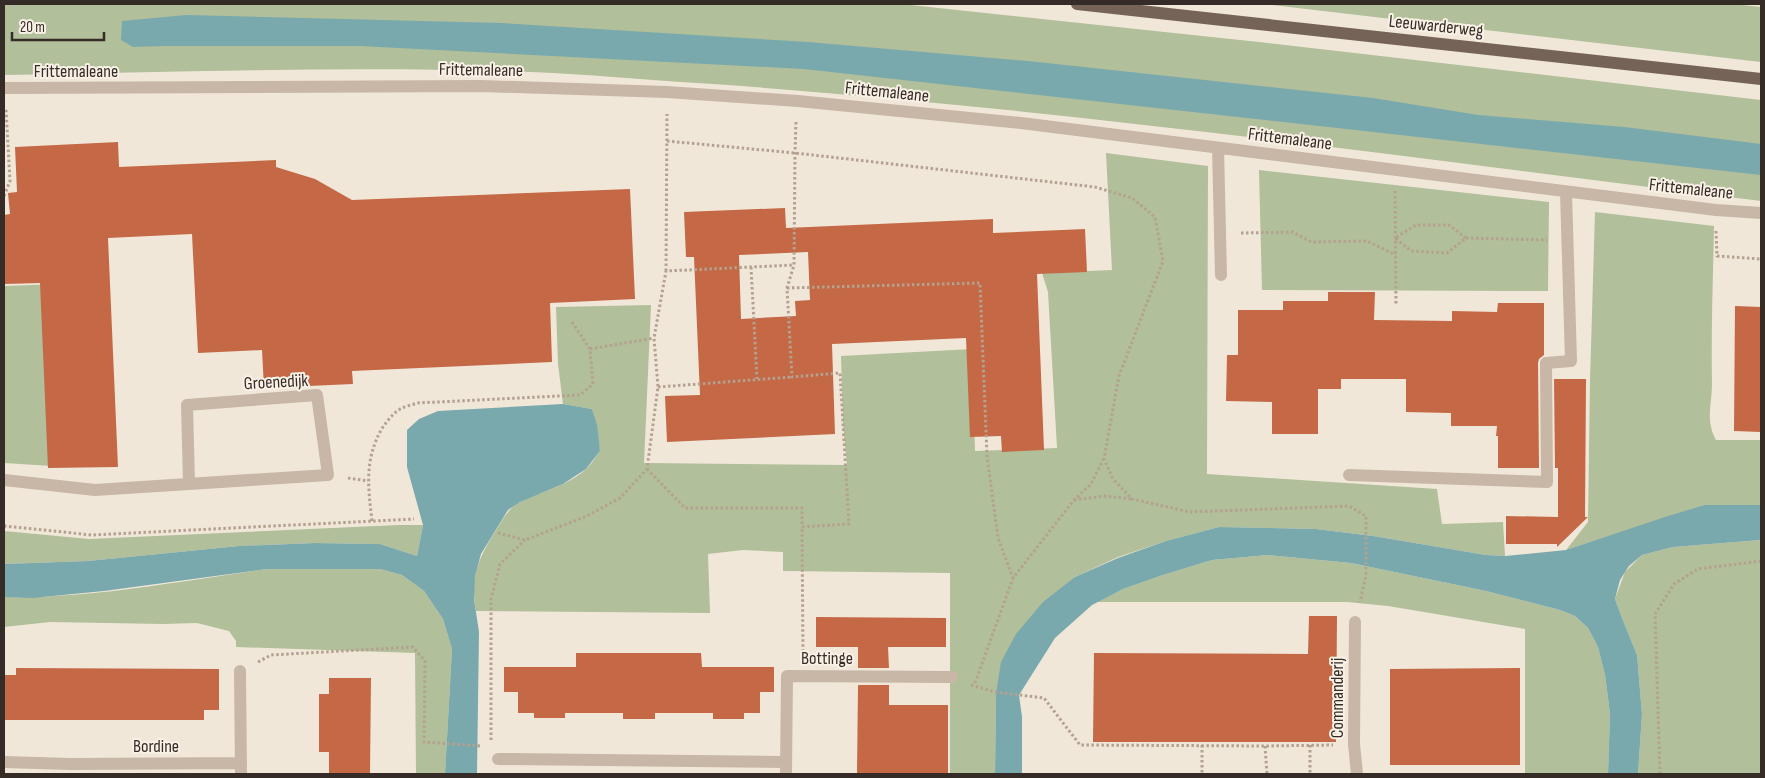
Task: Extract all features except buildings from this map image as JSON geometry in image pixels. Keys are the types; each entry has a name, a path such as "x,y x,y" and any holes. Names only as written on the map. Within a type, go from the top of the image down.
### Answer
{"main road":[{"name":"Leeuwarderweg","path":"1077,4 1761,79"}],"street":[{"name":"Frittemaleane","path":"4,88 481,86 667,92 798,101 1021,123 1566,192 1716,210 1761,213"},
{"path":"1218,148 1221,275"},
{"path":"1349,475 1547,482 1546,363 1571,361 1566,192"},
{"name":"Groenedijk","path":"4,480 95,490 189,484 328,475 317,395 186,405 189,484"},
{"name":"Commanderij","path":"1355,622 1354,744 1357,774"},
{"name":"Bordine","path":"4,762 71,769 241,769 240,671"},
{"name":"Bottinge","path":"498,759 617,768 786,768 787,676 952,677"}],"path":[{"path":"4,88 10,181 4,196"},
{"path":"491,746 490,599 500,564 525,540 587,516 620,498 647,469 658,387 654,338 666,271 667,92"},
{"path":"792,376 787,288 794,265 795,153 798,101"},
{"path":"666,141 795,153 1095,187 1132,198 1155,217 1163,261 1119,376 1104,459 1091,484 1074,500 1014,578 974,686"},
{"path":"1394,170 1396,305"},
{"path":"1716,210 1717,256 1761,259"},
{"path":"1395,238 1416,225 1449,225 1466,238 1567,240"},
{"path":"1220,233 1293,232 1312,242 1367,241 1396,255"},
{"path":"1395,238 1411,251 1446,253 1466,238"},
{"path":"666,271 794,265"},
{"path":"751,268 757,380"},
{"path":"787,288 980,283 987,456 998,538 1014,578"},
{"path":"372,521 368,481 370,462 376,439 389,418 401,408 417,403 580,395 593,384 590,349 572,322"},
{"path":"590,349 654,338"},
{"path":"658,387 840,373 849,524 802,527"},
{"path":"1104,459 1113,479 1132,499"},
{"path":"647,469 686,508 802,508 804,675"},
{"path":"1074,500 1105,496 1132,499 1190,512 1349,506 1366,516 1366,576"},
{"path":"4,526 92,535 414,519"},
{"path":"498,533 525,540"},
{"path":"1660,774 1655,614 1674,584 1698,569 1761,561"},
{"path":"240,671 270,655 413,647 425,660 424,742 486,746"},
{"path":"995,692 1044,698 1080,745 1264,746 1354,744"},
{"path":"1202,745 1202,774"},
{"path":"1310,745 1310,774"},
{"path":"1264,746 1267,774"}],"green space":[{"path":"4,4 901,4 1259,42 1761,100 1761,201 1107,121 844,94 713,84 553,73 416,70 278,70 4,75"},
{"path":"1263,4 1733,4 1761,7 1761,62"},
{"path":"1106,153 1208,166 1207,474 1437,489 1442,524 1503,522 1505,556 1486,555 1373,536 1316,529 1219,527 1166,541 1118,557 1075,577 996,694 995,774 950,774 950,573 783,571 783,552 743,550 708,554 710,613 476,611 474,587 478,566 486,547 507,513 520,502 563,484 579,475 590,465 600,451 592,409 563,404 558,364 556,307 651,305 644,463 847,465 843,424 841,356 972,349 975,451 1057,448 1048,292 1042,273 1112,270"},
{"path":"1259,170 1549,202 1548,291 1262,290"},
{"path":"1595,212 1714,226 1711,426 1716,440 1761,440 1761,505 1704,505 1566,550 1588,522"},
{"path":"61,284 68,467 4,463 4,286"},
{"path":"423,525 417,556 380,544 315,543 239,546 88,561 4,564 4,531 89,539"},
{"path":"1761,540 1761,774 1638,774 1642,714 1637,655 1615,599 1625,572 1642,555 1673,547"},
{"path":"1268,555 1351,563 1486,591 1560,610 1575,616 1588,628 1598,647 1605,675 1610,714 1608,774 1525,774 1525,629 1388,606 1347,602 1097,602 1123,589 1212,560"},
{"path":"267,569 380,569 402,575 424,591 443,619 452,649 445,774 416,774 415,653 236,647 236,641 229,631 197,623 50,622 4,627 4,597 36,597 102,592"}],"water":[{"path":"186,15 501,23 808,42 1028,61 1373,98 1478,115 1624,127 1761,144 1761,175 804,69 360,46 133,47 121,40 122,21"},
{"path":"563,404 592,409 597,425 600,451 586,469 563,484 520,502 508,510 481,554 475,576 474,599 479,632 477,774 445,774 452,649 443,619 424,591 402,575 380,569 267,569 104,591 32,598 4,597 4,564 88,561 239,546 315,543 380,544 417,556 423,525 407,467 407,430 419,419 438,411"},
{"path":"1704,505 1761,505 1761,540 1673,547 1642,555 1629,566 1620,580 1615,599 1637,655 1642,714 1638,774 1608,774 1610,714 1605,675 1598,647 1588,628 1575,616 1560,610 1486,591 1351,563 1268,555 1212,560 1123,589 1092,605 1055,638 1019,695 1022,717 1022,774 995,774 996,694 1001,662 1016,634 1043,602 1075,577 1118,558 1166,541 1219,527 1316,529 1373,536 1486,555 1505,556 1566,550"}]}
